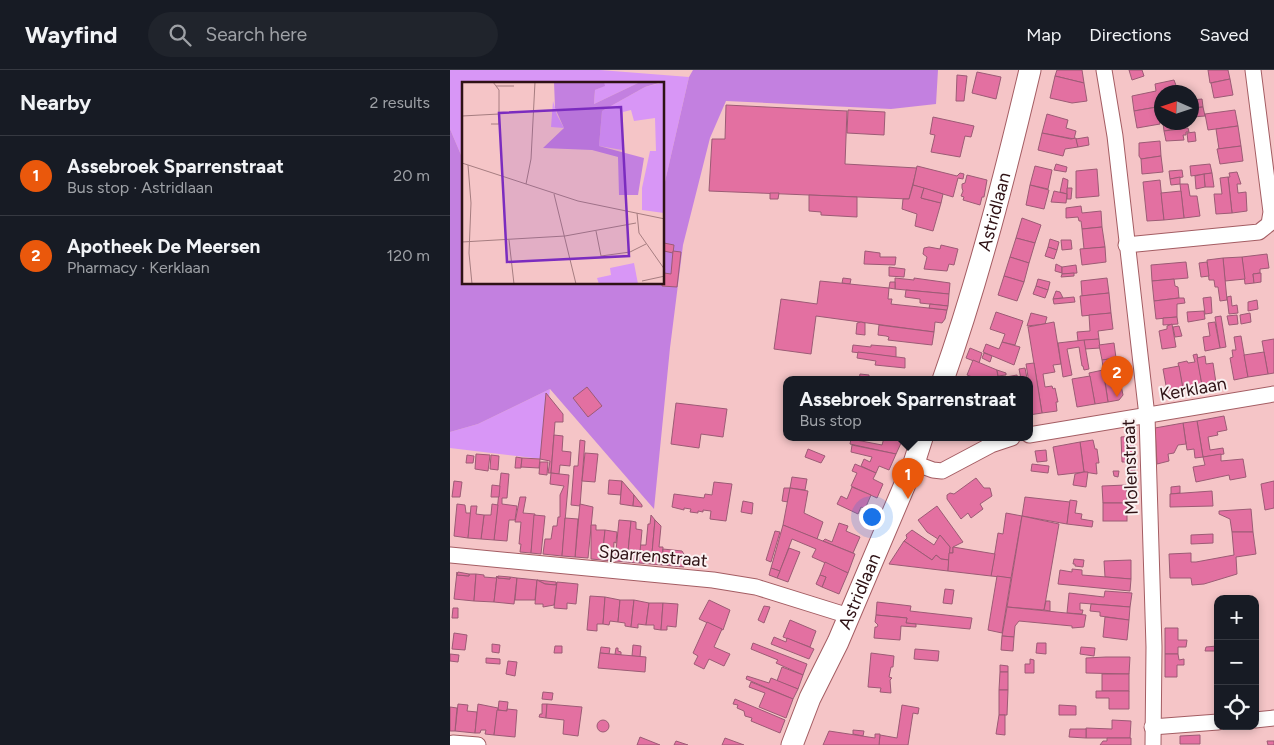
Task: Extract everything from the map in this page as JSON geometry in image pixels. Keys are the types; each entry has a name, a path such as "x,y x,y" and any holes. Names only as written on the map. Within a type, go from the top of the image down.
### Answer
{"main road":[{"name":"Astridlaan","path":"944,376 988,242 1030,70"},
{"name":"Astridlaan","path":"792,745 810,698 831,659 914,463 921,441"}],"street":[{"name":"Molenstraat","path":"1104,70 1115,136 1147,416 1154,647 1153,745"},
{"path":"1126,245 1259,232 1269,224 1271,212 1252,70"},
{"name":"Kerklaan","path":"1033,434 1274,394"},
{"path":"914,463 933,470 942,471 991,445 1003,441"},
{"name":"Sparrenstraat","path":"450,555 713,580 756,587 849,616"},
{"path":"1259,720 1274,718"},
{"path":"1152,727 1214,722"},
{"path":"452,744 478,745"}],"shaded area":[{"path":"450,70 600,70 689,77 665,182 665,82 462,82 462,157 450,129"},
{"path":"693,70 938,70 936,104 891,109 726,101 710,138 683,245 670,348 654,509 550,389 478,424 450,432 450,129 462,157 462,285 665,285 665,182 689,77"},
{"path":"550,389 542,459 450,448 450,432 478,424"}],"building":[{"path":"1057,70 1082,70 1084,83 1055,76"},
{"path":"1129,70 1142,70 1144,76 1132,80"},
{"path":"1208,70 1228,70 1230,79 1210,83"},
{"path":"977,72 1001,77 996,99 972,93"},
{"path":"957,75 967,76 964,101 956,101"},
{"path":"1055,76 1084,83 1087,101 1072,103 1050,98"},
{"path":"1230,79 1233,95 1214,98 1211,83"},
{"path":"1174,80 1176,85 1155,85"},
{"path":"1154,91 1154,107 1134,111 1132,96"},
{"path":"1199,99 1202,99 1203,107 1199,107"},
{"path":"726,105 847,111 845,164 917,168 909,199 709,191 712,139 725,139"},
{"path":"1199,107 1203,107 1205,116 1199,116"},
{"path":"1154,108 1154,125 1137,128 1134,111"},
{"path":"848,110 885,112 884,135 847,133"},
{"path":"1235,110 1238,126 1208,130 1205,114"},
{"path":"1047,114 1068,120 1066,128 1076,131 1074,139 1042,133"},
{"path":"933,117 974,126 971,137 965,136 960,157 931,152 935,135 930,134"},
{"path":"1238,126 1241,146 1219,149 1216,129"},
{"path":"1188,130 1189,132 1183,135 1184,140 1166,141 1164,131"},
{"path":"1195,132 1196,141 1188,142 1187,133"},
{"path":"1042,133 1071,139 1076,138 1078,147 1065,149 1063,156 1038,150"},
{"path":"1088,137 1089,145 1078,147 1076,139"},
{"path":"1160,141 1161,156 1141,159 1139,156 1139,143"},
{"path":"1241,146 1243,161 1220,164 1217,149"},
{"path":"1161,156 1163,172 1142,174 1141,159"},
{"path":"1056,164 1067,167 1066,172 1054,170"},
{"path":"1210,164 1212,173 1191,176 1190,166"},
{"path":"917,166 957,176 960,173 964,174 963,179 958,178 953,197 913,185"},
{"path":"1035,166 1052,170 1048,189 1030,185"},
{"path":"1097,169 1099,196 1076,198 1076,171"},
{"path":"1182,170 1183,177 1170,179 1169,171"},
{"path":"1237,172 1241,184 1237,184 1238,193 1246,192 1247,211 1232,213 1228,177 1230,177 1229,173"},
{"path":"1212,173 1214,187 1205,187 1204,174"},
{"path":"1204,174 1205,187 1196,189 1195,176"},
{"path":"967,175 987,180 984,197 982,197 980,205 963,200 964,197 961,196 963,191 962,184 965,183"},
{"path":"1180,177 1180,184 1171,185 1170,179"},
{"path":"1228,177 1232,213 1216,214 1214,194 1222,194 1220,178"},
{"path":"1063,178 1068,180 1067,194 1060,192"},
{"path":"1160,180 1164,220 1147,221 1143,182"},
{"path":"1180,184 1188,184 1190,196 1197,196 1200,216 1184,218"},
{"path":"913,185 924,188 921,198 941,203 933,231 915,226 917,214 902,209 903,199 909,199"},
{"path":"1030,185 1049,190 1044,209 1026,205"},
{"path":"924,188 943,194 941,203 921,198"},
{"path":"1067,188 1072,188 1071,199 1067,199"},
{"path":"1054,191 1067,194 1066,203 1051,202"},
{"path":"1181,191 1184,218 1164,220 1161,193"},
{"path":"770,193 779,193 778,199 770,199"},
{"path":"809,195 857,197 857,217 821,215 821,212 809,211"},
{"path":"1081,206 1082,213 1101,211 1102,227 1082,229 1081,221 1079,221 1078,217 1066,218 1066,208"},
{"path":"1022,218 1041,225 1035,243 1016,238"},
{"path":"1102,227 1105,247 1084,249 1082,229"},
{"path":"1016,238 1035,243 1029,263 1010,257"},
{"path":"1050,239 1059,242 1057,250 1048,247"},
{"path":"1061,240 1071,240 1072,249 1062,250"},
{"path":"665,243 674,245 673,253 665,251"},
{"path":"941,245 958,249 954,265 949,264 947,271 924,269 927,257 923,254 924,248 940,249"},
{"path":"1048,247 1057,250 1054,259 1045,256"},
{"path":"1105,247 1106,262 1082,265 1080,249"},
{"path":"673,251 681,252 677,287 662,286 665,285 665,273 671,274"},
{"path":"865,251 880,253 880,257 896,257 895,265 864,264"},
{"path":"1267,254 1269,268 1260,269 1260,273 1253,274 1254,283 1245,284 1242,257"},
{"path":"1010,257 1029,263 1024,282 1004,276"},
{"path":"1242,257 1245,279 1225,281 1223,258"},
{"path":"1223,258 1227,300 1220,301 1218,287 1215,287 1214,280 1209,280 1207,260"},
{"path":"1186,262 1188,278 1152,281 1151,265"},
{"path":"1207,262 1209,276 1201,277 1199,263"},
{"path":"1056,264 1062,267 1062,273 1055,271"},
{"path":"1076,265 1077,273 1062,274 1062,267"},
{"path":"889,267 905,269 904,277 889,276"},
{"path":"1074,273 1074,276 1061,277 1062,274"},
{"path":"1261,273 1261,282 1254,283 1253,274"},
{"path":"1004,276 1024,282 1017,301 998,295"},
{"path":"843,278 851,279 850,284 842,283"},
{"path":"895,278 914,280 914,278 950,283 949,294 895,289"},
{"path":"1107,278 1109,293 1082,296 1081,281"},
{"path":"1038,279 1050,282 1048,290 1036,286"},
{"path":"1174,279 1175,286 1178,287 1179,298 1154,301 1152,281"},
{"path":"820,281 889,288 888,299 892,299 891,304 947,310 945,319 942,323 935,322 934,332 816,316 811,354 774,349 781,299 817,304"},
{"path":"890,282 895,282 895,289 889,288"},
{"path":"1036,286 1048,290 1045,298 1033,294"},
{"path":"906,290 949,294 948,306 920,303 920,299 905,297"},
{"path":"1056,291 1060,292 1063,298 1053,299"},
{"path":"1109,293 1111,313 1082,316 1080,296"},
{"path":"1231,296 1232,306 1237,305 1238,313 1229,314 1227,297"},
{"path":"1074,297 1075,302 1054,304 1053,299"},
{"path":"1211,297 1212,313 1205,314 1203,298"},
{"path":"1184,298 1185,303 1177,304 1177,317 1156,319 1154,301"},
{"path":"1257,300 1258,309 1248,311 1248,302"},
{"path":"930,304 948,306 947,310 929,308"},
{"path":"1204,311 1205,319 1188,322 1187,312"},
{"path":"996,312 1023,321 1015,345 1002,342 1005,334 990,329"},
{"path":"1031,313 1047,317 1045,324 1027,326"},
{"path":"1111,313 1113,329 1098,331 1099,339 1078,341 1077,332 1090,331 1089,315"},
{"path":"1250,313 1251,322 1241,324 1240,315"},
{"path":"1237,315 1238,324 1229,325 1227,316"},
{"path":"1221,316 1226,347 1220,348 1215,317"},
{"path":"1177,317 1178,324 1163,325 1163,318"},
{"path":"1054,322 1061,364 1053,365 1055,372 1043,374 1045,387 1052,386 1053,389 1055,388 1058,402 1056,402 1057,411 1042,413 1028,327"},
{"path":"1215,322 1220,348 1205,351 1203,337 1210,336 1208,323"},
{"path":"857,323 865,323 865,335 856,334"},
{"path":"1172,324 1176,347 1162,349 1159,331 1167,329 1167,326"},
{"path":"879,325 934,332 932,345 888,340 889,337 878,335"},
{"path":"1179,326 1182,336 1175,337 1173,327"},
{"path":"1241,336 1248,377 1234,380 1230,358 1233,357 1232,350 1236,350 1234,337"},
{"path":"1099,339 1100,348 1085,349 1084,340"},
{"path":"1274,339 1274,373 1268,374 1262,341"},
{"path":"1084,340 1089,369 1084,370 1082,366 1079,347 1067,349 1072,375 1063,377 1058,343"},
{"path":"1002,342 1020,347 1014,365 983,352 986,344 999,349"},
{"path":"1114,343 1116,358 1102,360 1099,345"},
{"path":"853,345 896,347 896,357 852,352"},
{"path":"970,348 982,353 979,363 966,358"},
{"path":"858,352 905,358 905,368 875,365 876,361 857,358"},
{"path":"1264,352 1268,374 1248,377 1244,355"},
{"path":"984,353 992,356 990,362 982,358"},
{"path":"1197,354 1202,385 1183,389 1178,363 1195,362 1193,355"},
{"path":"1205,356 1206,364 1213,363 1216,383 1202,385 1197,358"},
{"path":"1116,358 1117,365 1103,367 1102,360"},
{"path":"973,360 997,370 998,376 970,376 967,375"},
{"path":"1034,363 1042,413 1033,414 1033,376 1028,376 1026,364"},
{"path":"1117,365 1123,395 1119,400 1108,402 1103,367"},
{"path":"1179,366 1183,389 1167,391 1163,369"},
{"path":"1025,368 1027,376 1020,376 1019,369"},
{"path":"997,370 1006,373 1006,375 998,376"},
{"path":"1103,370 1108,402 1095,404 1089,373"},
{"path":"1090,376 1095,404 1077,407 1072,379"},
{"path":"587,387 602,406 588,417 573,398"},
{"path":"546,393 563,414 563,422 555,422 551,473 548,473 550,461 540,459"},
{"path":"676,403 727,409 723,437 701,434 699,448 671,444"},
{"path":"1224,416 1227,430 1217,432 1218,435 1208,437 1210,450 1223,448 1224,454 1203,457 1197,421"},
{"path":"1197,421 1203,457 1195,458 1194,449 1187,450 1183,423"},
{"path":"1183,423 1186,444 1178,445 1174,453 1168,454 1169,461 1157,464 1155,428"},
{"path":"554,435 563,436 562,451 571,452 570,466 560,465 559,474 551,473"},
{"path":"1133,436 1135,471 1128,471 1127,462 1122,462 1121,437"},
{"path":"580,440 585,441 580,506 571,505 574,466 578,466"},
{"path":"1093,440 1095,449 1097,449 1099,463 1096,463 1097,474 1084,472 1080,442"},
{"path":"851,441 861,441 882,445 883,441 902,441 896,454 850,444"},
{"path":"1080,442 1084,472 1058,475 1053,447"},
{"path":"852,445 896,454 889,470 879,466 876,473 861,466 864,459 870,462 872,457 851,452"},
{"path":"808,449 825,456 821,463 805,457"},
{"path":"1046,450 1047,461 1037,462 1035,451"},
{"path":"585,453 598,454 595,482 582,481"},
{"path":"476,454 490,455 488,471 475,469"},
{"path":"1221,454 1221,461 1243,459 1246,477 1230,480 1229,475 1196,482 1193,467 1205,465 1203,457"},
{"path":"467,455 474,456 473,463 466,463"},
{"path":"491,455 499,456 498,470 490,469"},
{"path":"516,457 522,458 521,468 515,468"},
{"path":"522,458 540,459 539,468 521,467"},
{"path":"540,462 548,462 547,475 539,474"},
{"path":"855,464 876,473 873,479 883,484 877,498 851,486 857,473 852,471"},
{"path":"1032,464 1049,466 1048,473 1031,471"},
{"path":"1113,471 1119,471 1118,477 1114,476"},
{"path":"1088,472 1086,487 1073,485 1075,474"},
{"path":"501,473 509,474 507,498 502,498 502,504 517,506 515,520 509,520 507,541 494,540"},
{"path":"551,473 569,475 562,556 543,554 545,539 551,539 553,526 557,526 558,517 560,517 560,495 564,486 550,484"},
{"path":"792,477 807,479 805,490 790,488"},
{"path":"976,478 984,488 990,488 992,496 980,504 983,509 971,518 968,513 961,519 947,499 947,495 950,493 954,494"},
{"path":"609,480 622,481 621,495 608,494"},
{"path":"454,481 462,482 460,497 452,497"},
{"path":"622,481 634,495 633,506 620,504"},
{"path":"1274,481 1274,508 1265,510 1261,484"},
{"path":"714,482 732,484 726,521 710,519 711,511 703,510 703,512 698,511 698,513 690,512 691,509 684,508 684,510 672,507 674,494 704,498 705,494 712,495"},
{"path":"492,485 500,486 499,497 491,497"},
{"path":"1126,485 1127,503 1103,503 1102,486"},
{"path":"1180,486 1180,493 1171,494 1171,487"},
{"path":"852,487 871,495 865,509 861,507 858,514 837,504 841,496 847,499"},
{"path":"784,488 790,488 788,502 782,501"},
{"path":"790,488 808,491 804,513 823,522 817,539 783,525"},
{"path":"1212,491 1213,506 1170,507 1170,494"},
{"path":"634,495 642,505 642,507 633,506"},
{"path":"520,497 526,497 523,513 535,514 531,553 520,552 521,522 515,522"},
{"path":"1025,497 1070,502 1067,524 1022,516"},
{"path":"1070,500 1077,501 1075,513 1082,514 1081,519 1093,521 1092,527 1067,524"},
{"path":"743,501 753,503 752,514 741,512"},
{"path":"1103,503 1127,503 1127,521 1103,521"},
{"path":"457,504 465,505 466,513 471,513 468,538 454,536"},
{"path":"492,504 498,505 494,540 481,539 484,515 491,515"},
{"path":"580,504 593,507 588,558 575,557"},
{"path":"471,506 477,506 476,514 484,515 481,539 468,538"},
{"path":"937,506 963,542 953,547 953,553 949,553 950,547 940,535 938,539 927,532 918,520"},
{"path":"1251,509 1253,532 1232,532 1230,519 1219,514 1219,511"},
{"path":"1006,513 1022,516 1011,578 991,576 998,533 1003,534"},
{"path":"534,515 545,516 541,554 531,553"},
{"path":"651,515 655,520 651,564 639,563 640,545 646,545"},
{"path":"1022,516 1059,524 1044,610 1007,607"},
{"path":"565,518 578,519 575,557 562,556"},
{"path":"619,520 631,521 627,562 615,561"},
{"path":"655,520 661,526 659,547 663,547 662,565 651,564"},
{"path":"631,521 636,522 636,529 642,530 639,563 627,562"},
{"path":"839,523 848,526 846,531 860,537 853,553 823,541 825,539 832,542"},
{"path":"591,525 596,525 596,530 605,530 602,560 591,559"},
{"path":"783,525 855,554 848,573 812,557 816,549 792,539 780,571 771,568"},
{"path":"605,530 617,532 616,543 614,542 613,561 602,560"},
{"path":"912,530 934,545 940,535 950,547 949,560 941,559 936,555 932,560 904,541 907,538 906,535"},
{"path":"775,531 780,532 771,562 766,560"},
{"path":"1232,532 1253,532 1256,554 1236,557 1237,574 1204,584 1192,585 1191,578 1170,578 1169,554 1191,553 1191,562 1234,555"},
{"path":"1213,534 1213,543 1191,544 1191,535"},
{"path":"904,541 932,560 936,555 941,559 949,560 948,571 889,564"},
{"path":"953,547 995,554 991,576 948,571 949,553 953,553"},
{"path":"789,548 800,552 788,582 777,578"},
{"path":"663,549 682,551 685,556 684,567 662,565"},
{"path":"1074,559 1084,560 1083,567 1075,566 1073,564"},
{"path":"1131,560 1131,579 1105,577 1104,561"},
{"path":"825,562 848,573 839,594 822,587 826,577 820,575"},
{"path":"771,568 780,571 777,578 769,575"},
{"path":"1072,569 1082,570 1082,575 1131,579 1130,591 1058,584 1060,570 1072,572"},
{"path":"457,572 457,575 469,576 469,574 476,574 474,601 454,599"},
{"path":"458,572 469,574 469,576 457,575"},
{"path":"476,574 484,575 484,577 496,578 497,576 494,602 474,601"},
{"path":"820,575 826,577 822,587 816,584"},
{"path":"497,576 498,578 517,578 514,604 494,602"},
{"path":"498,576 510,577 510,579 498,578"},
{"path":"997,576 1011,578 1002,633 988,630"},
{"path":"517,578 537,580 535,600 515,600"},
{"path":"537,580 556,582 556,585 545,584"},
{"path":"537,580 545,584 556,585 557,582 554,605 543,607 543,604 535,604"},
{"path":"557,582 578,584 576,604 567,603 567,609 554,608"},
{"path":"945,589 954,590 952,604 943,603"},
{"path":"1105,591 1132,593 1130,607 1080,603 1080,610 1083,610 1082,614 1067,613 1069,593 1104,597"},
{"path":"590,596 605,597 603,624 597,624 597,631 587,630"},
{"path":"605,597 620,600 618,622 610,621 609,625 603,624"},
{"path":"620,600 634,600 631,627 625,626 625,623 618,622"},
{"path":"634,600 649,603 646,625 638,624 638,628 631,627"},
{"path":"709,600 730,610 723,630 699,619"},
{"path":"1046,601 1050,601 1050,611 1044,610"},
{"path":"877,602 911,606 910,611 972,618 970,629 906,623 907,618 876,615"},
{"path":"649,603 663,603 661,630 654,629 654,625 646,625"},
{"path":"663,603 678,604 676,627 667,626 667,630 661,630"},
{"path":"1091,604 1130,607 1129,620 1100,616 1100,612 1090,611"},
{"path":"764,606 770,607 764,623 758,620"},
{"path":"1007,607 1086,615 1084,627 1072,628 1072,626 1019,621 1015,626 1014,637 1002,636"},
{"path":"453,608 458,608 458,618 452,618"},
{"path":"876,615 907,618 906,623 916,624 916,627 901,626 900,640 874,638 875,627 878,625 875,622"},
{"path":"1105,617 1129,620 1127,640 1103,637"},
{"path":"790,620 816,631 810,647 783,637"},
{"path":"707,622 722,629 714,647 730,654 724,666 709,659 704,669 694,664 698,656 693,653"},
{"path":"1165,628 1178,628 1178,640 1187,640 1186,647 1178,647 1178,654 1165,654"},
{"path":"454,633 467,635 465,650 452,649"},
{"path":"1002,636 1014,637 1013,651 1001,650"},
{"path":"774,637 786,642 787,638 814,649 809,659 771,644"},
{"path":"753,643 807,664 803,675 776,663 778,660 751,649"},
{"path":"1037,643 1046,643 1046,654 1036,653"},
{"path":"492,644 500,645 499,653 492,652"},
{"path":"633,645 641,646 640,657 632,656"},
{"path":"555,646 562,646 562,653 554,653"},
{"path":"1214,646 1214,651 1205,651 1206,647"},
{"path":"601,647 610,648 609,654 600,653"},
{"path":"1081,647 1095,648 1094,656 1080,654"},
{"path":"616,648 621,652 621,655 615,654"},
{"path":"915,649 939,651 938,661 914,659"},
{"path":"600,653 646,657 645,672 598,668"},
{"path":"871,653 894,656 893,667 891,667 889,677 892,678 890,680 891,693 880,692 881,688 868,687"},
{"path":"450,654 459,655 458,662 450,661"},
{"path":"1165,654 1178,654 1179,660 1184,659 1184,665 1177,665 1177,677 1165,677"},
{"path":"1130,657 1129,674 1086,673 1086,658"},
{"path":"486,658 500,659 500,664 486,663"},
{"path":"1030,659 1034,660 1034,673 1025,673 1025,664 1030,664"},
{"path":"508,661 517,662 515,676 506,674"},
{"path":"1000,665 1008,666 1008,672 1000,672"},
{"path":"782,667 803,675 798,689 777,681"},
{"path":"1000,672 1008,672 1008,690 999,690"},
{"path":"1102,674 1129,674 1129,691 1102,691"},
{"path":"747,676 769,683 771,678 798,689 793,699 746,679"},
{"path":"751,682 793,699 786,718 759,707 765,693 749,687"},
{"path":"999,690 1008,690 1007,715 999,715"},
{"path":"1096,691 1129,691 1129,709 1109,709 1109,698 1096,698"},
{"path":"543,692 553,693 552,700 542,699"},
{"path":"735,699 785,720 780,733 751,721 752,718 745,716 744,711 737,708 738,705 733,704"},
{"path":"499,701 508,702 507,711 498,710"},
{"path":"458,704 468,705 467,711 477,712 475,733 455,731"},
{"path":"478,704 498,708 494,735 485,734 486,730 475,733"},
{"path":"542,704 547,704 546,718 539,717 542,714"},
{"path":"547,704 582,707 578,736 563,734 564,720 546,718"},
{"path":"902,705 919,708 918,714 913,713 908,745 879,745 880,735 897,738"},
{"path":"1059,705 1076,706 1076,715 1059,715"},
{"path":"450,707 457,708 455,731 450,731"},
{"path":"507,709 517,710 515,737 494,735 497,710 507,711"},
{"path":"999,715 1005,715 1005,735 996,734"},
{"path":"601,720 605,720 609,726 605,732 601,732 597,728 597,724"},
{"path":"1112,720 1131,721 1130,738 1086,738 1086,728 1112,729"},
{"path":"1070,729 1086,729 1086,738 1069,737"},
{"path":"853,730 864,731 863,736 853,734"},
{"path":"829,731 875,738 875,734 880,734 879,745 823,745"},
{"path":"1200,735 1200,744 1180,744 1180,736"},
{"path":"640,737 660,745 637,745"},
{"path":"725,738 744,745 722,745"},
{"path":"1107,738 1131,738 1131,745 1100,745 1103,741 1107,741"},
{"path":"676,741 688,745 674,745"},
{"path":"1267,741 1274,741 1274,745 1268,745"}],"place":[{"name":"Apotheek De Meersen","path":"1117,397"},
{"name":"Assebroek Sparrenstraat","path":"908,499"}]}
